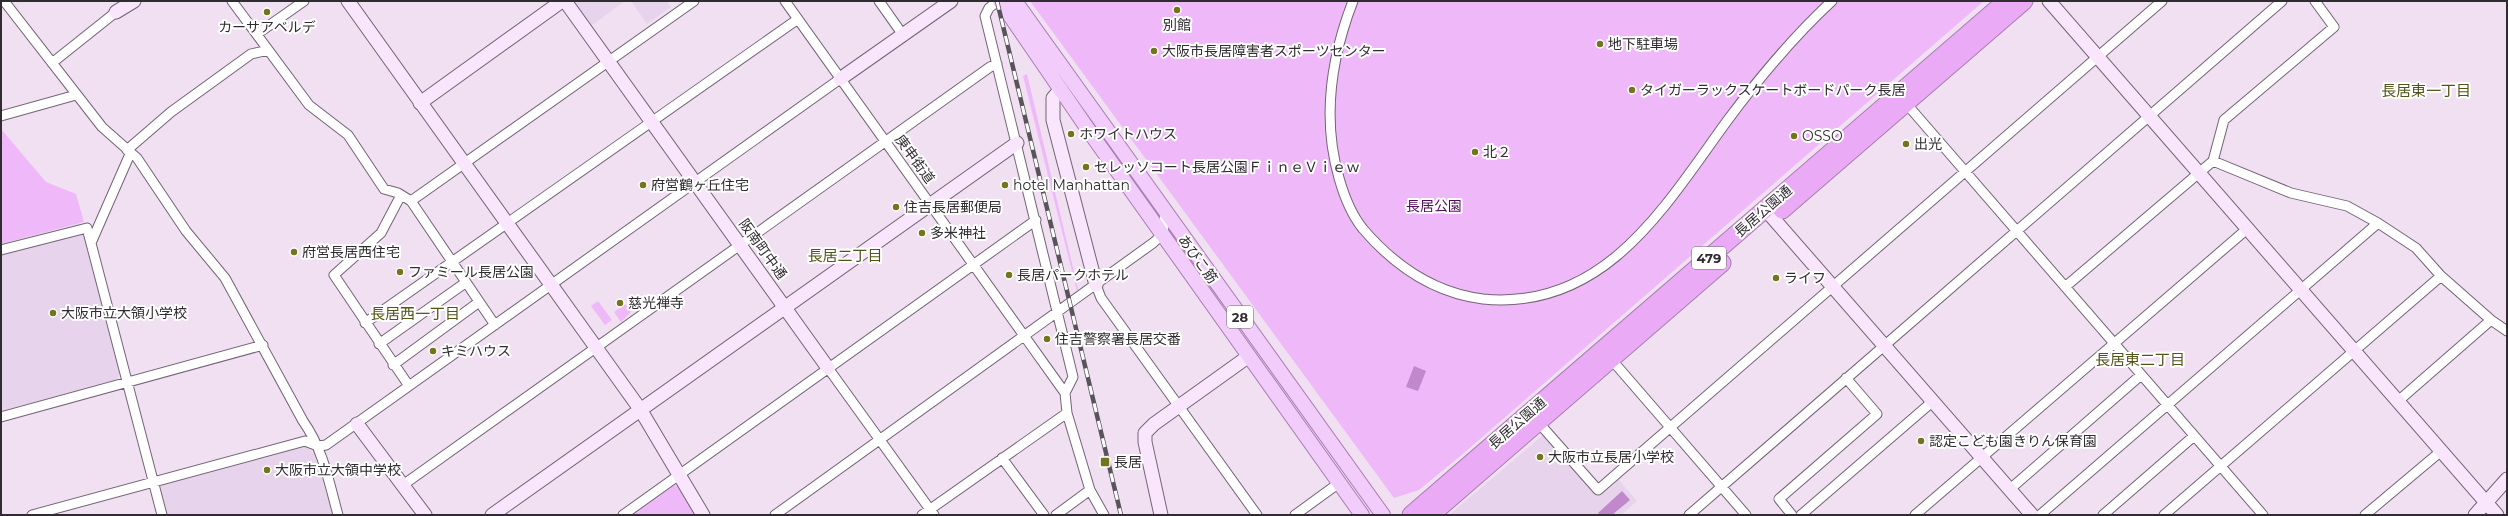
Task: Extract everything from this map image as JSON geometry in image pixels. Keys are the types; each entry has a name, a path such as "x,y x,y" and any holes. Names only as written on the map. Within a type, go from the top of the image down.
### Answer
{"highway":[{"name":"長居公園通","path":"1902,99 2006,1"},
{"name":"長居公園通","path":"1411,515 1769,214 1902,99 2024,1"},
{"name":"長居公園通","path":"1431,515 1611,359 1769,214"}],"main road":[{"name":"あびこ筋","path":"999,1 1362,515"},
{"name":"あびこ筋","path":"1015,1 1165,213 1383,515"}],"street":[{"path":"4,1 102,127 128,152 137,158 186,231 228,284 322,454 338,515"},
{"path":"52,63 116,12 134,1"},
{"path":"232,1 309,105 348,135 384,189 401,195 410,201 495,325"},
{"path":"257,34 304,1"},
{"path":"348,1 640,409 703,515"},
{"path":"420,103 562,1"},
{"name":"阪南町中通","path":"565,1 652,120 879,440 932,512"},
{"path":"410,201 694,1"},
{"name":"庚申街道","path":"785,1 1065,392"},
{"path":"879,1 903,35"},
{"path":"32,515 305,441 318,446 326,445 951,1"},
{"path":"999,1 989,8 985,16 1036,220 1073,377 1065,392 1067,412 1090,490 1104,515"},
{"path":"1353,1 1336,54 1329,119 1336,166 1352,213 1359,224 1384,251 1422,279 1449,291 1474,298 1502,300 1535,296 1566,288 1594,274 1618,256 1670,199 1788,43 1832,1"},
{"path":"2050,1 2149,117 2496,515"},
{"path":"1538,422 1598,490 1833,285 1967,172 2162,1"},
{"path":"1689,515 1883,345 2282,1"},
{"path":"2066,287 2213,161 2224,120 2334,27 2315,1"},
{"path":"365,323 652,120 798,19"},
{"path":"91,243 128,152 171,112 251,54 268,50"},
{"path":"403,485 990,67 997,64"},
{"path":"1061,89 1053,98 1053,120 1096,285 1101,298 1257,515"},
{"path":"1,116 76,95"},
{"path":"1902,99 1967,172 2263,515"},
{"path":"492,515 929,203 1017,143"},
{"path":"2213,161 2291,192 2347,206 2378,223 2416,248 2441,276 2491,320 2507,331"},
{"path":"401,195 381,233 334,275 393,365 410,386"},
{"path":"774,515 1096,285 1163,234 1165,213"},
{"path":"1769,214 1833,285 1932,402 2032,515"},
{"path":"623,515 973,263 1036,220"},
{"path":"2040,515 2378,223"},
{"path":"1,250 87,228 162,515"},
{"path":"1915,515 2247,228"},
{"path":"2164,515 2441,276"},
{"path":"379,344 465,282"},
{"path":"393,365 479,302"},
{"path":"2397,402 2491,320"},
{"path":"1,417 263,345"},
{"path":"1161,515 1144,437 1149,428 1249,356"},
{"path":"1611,359 1746,515"},
{"path":"2009,490 2141,375"},
{"path":"1792,515 1779,499 1877,414 1846,378"},
{"path":"1801,515 1932,402"},
{"path":"922,515 932,512 1002,458 1067,412"},
{"path":"357,424 424,515"},
{"path":"2103,515 2194,436"},
{"path":"2365,515 2440,452"},
{"path":"1002,458 1044,515"},
{"path":"2475,515 2487,504 2507,479"},
{"path":"1296,515 1339,483"},
{"path":"1056,515 1090,490"}],"shaded area":[{"path":"625,1 591,26 573,2"},
{"path":"631,1 666,1 671,7 647,24"},
{"name":"大阪市立大領小学校","path":"81,234 84,236 120,373 116,380 1,411 1,253"},
{"path":"1414,366 1426,371 1418,391 1406,387"},
{"name":"大阪市立長居小学校","path":"1543,435 1597,497 1618,479 1637,501 1621,515 1449,515"},
{"name":"大阪市立大領中学校","path":"305,445 317,456 333,515 167,515 160,487 161,483"},
{"path":"1622,491 1630,500 1612,515 1600,515 1598,513"}],"green space":[{"name":"長居公園","path":"1030,1 1984,1 1464,453 1419,490 1394,498"},
{"path":"1027,74 1078,289 1077,291 1023,76"},
{"path":"1,129 46,182 76,194 84,222 1,244"},
{"path":"598,301 612,320 605,325 591,306"},
{"path":"625,304 631,312 621,322 614,312"},
{"path":"674,485 680,487 697,515 632,515"}],"railway":[{"path":"997,1 1121,515"}],"place":[{"name":"別館","path":"1177,10"},
{"name":"カーサアベルデ","path":"267,12"},
{"name":"地下駐車場","path":"1600,44"},
{"name":"大阪市長居障害者スポーツセンター","path":"1154,51"},
{"name":"タイガーラックスケートボードパーク長居","path":"1632,90"},
{"name":"ホワイトハウス","path":"1071,134"},
{"name":"OSSO","path":"1794,136"},
{"name":"出光","path":"1906,144"},
{"name":"北２","path":"1475,152"},
{"name":"セレッソコート長居公園ＦｉｎｅＶｉｅｗ","path":"1086,167"},
{"name":"府営鶴ヶ丘住宅","path":"643,185"},
{"name":"hotel Manhattan","path":"1005,185"},
{"name":"住吉長居郵便局","path":"896,207"},
{"name":"多米神社","path":"922,233"},
{"name":"府営長居西住宅","path":"294,252"},
{"name":"ファミール長居公園","path":"400,272"},
{"name":"長居パークホテル","path":"1009,275"},
{"name":"ライフ","path":"1776,278"},
{"name":"慈光禅寺","path":"620,303"},
{"name":"大阪市立大領小学校","path":"53,313"},
{"name":"住吉警察署長居交番","path":"1047,339"},
{"name":"キミハウス","path":"433,351"},
{"name":"認定こども園きりん保育園","path":"1921,441"},
{"name":"大阪市立長居小学校","path":"1540,457"},
{"name":"長居","path":"1105,462"},
{"name":"大阪市立大領中学校","path":"267,470"}],"district":[{"name":"長居東一丁目","path":"2426,91"},
{"name":"長居二丁目","path":"845,256"},
{"name":"長居西一丁目","path":"415,314"},
{"name":"長居東二丁目","path":"2140,360"}]}
